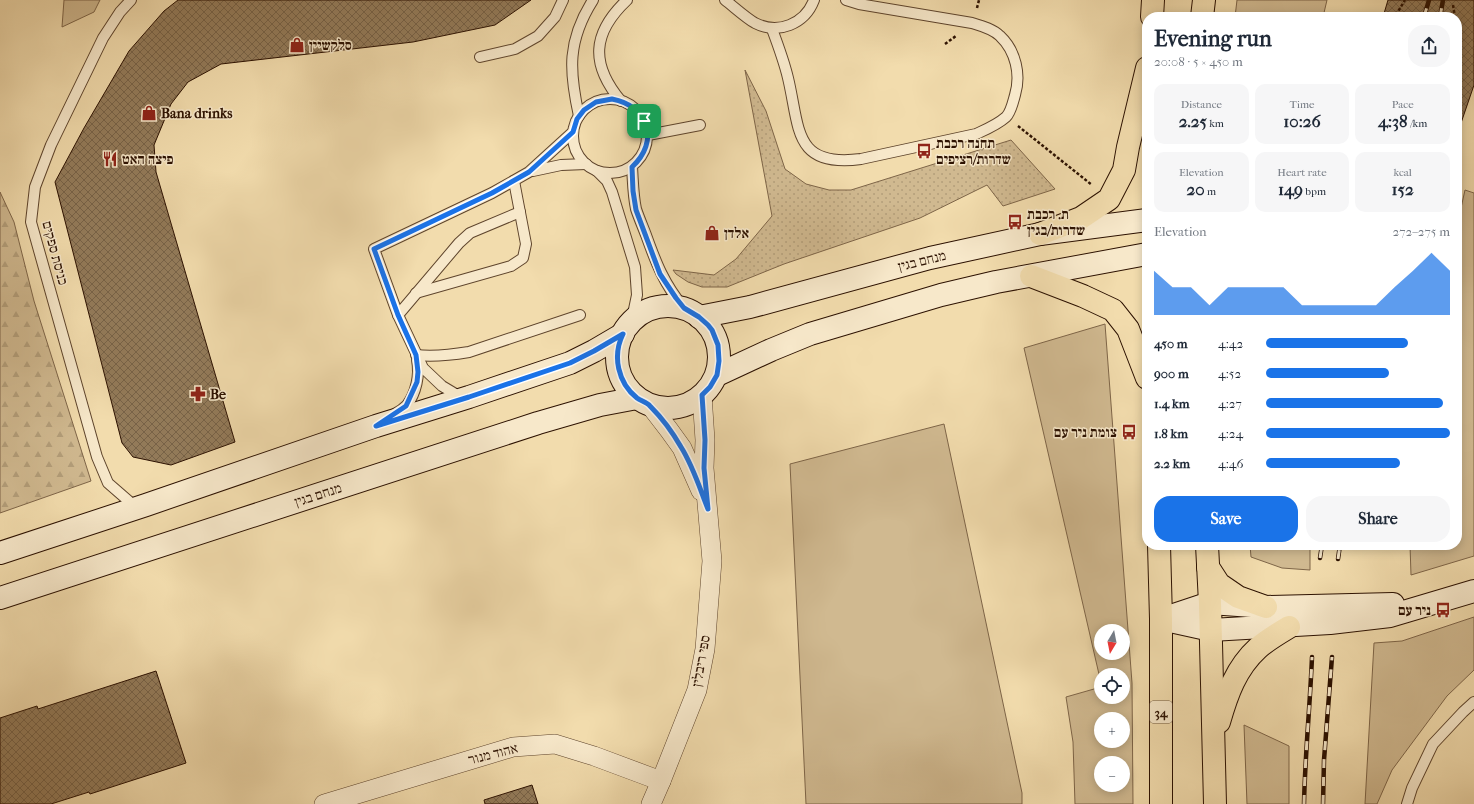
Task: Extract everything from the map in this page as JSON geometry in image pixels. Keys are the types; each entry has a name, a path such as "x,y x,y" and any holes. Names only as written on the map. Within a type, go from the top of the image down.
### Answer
{"highway":[{"path":"1152,12 1153,0"},
{"path":"1203,12 1204,0"},
{"path":"1040,234 1081,218 1109,198 1124,170 1142,88"},
{"path":"1031,276 1083,296 1113,310 1128,328 1142,365"},
{"name":"34","path":"1158,550 1161,619 1161,804"},
{"path":"1207,550 1211,630 1215,804"},
{"path":"1208,567 1219,584 1238,597 1266,607"},
{"path":"1213,744 1227,695 1234,679 1244,664 1258,648 1289,627"}],"main road":[{"name":"מנחם בגין","path":"692,312 750,307 930,258 1040,234 1142,221"},
{"path":"717,375 810,334 941,295 1142,255"},
{"path":"0,553 146,505 376,426 570,363 594,351 652,309 667,306 692,312 712,330 718,345 719,361 717,375 710,387 692,403 681,407 670,408 643,401 627,387 621,377 618,366 618,348 628,327"},
{"name":"מנחם בגין","path":"0,598 538,423 600,405 643,401"},
{"path":"1161,619 1210,603 1266,607 1405,604 1472,592"},
{"path":"1161,619 1211,630 1289,627 1390,616 1472,592"}],"street":[{"name":"ספי ריבלין","path":"650,804 661,781 696,690 705,649 712,561 704,468 705,440 702,395"},
{"name":"ספי ריבלין","path":"643,401 670,430 682,448 708,509"},
{"name":"אהוד מנור","path":"324,804 464,761 520,746 555,744 594,756 661,781"}],"lane":[{"name":"כניסת ספקים","path":"131,0 120,12 103,38 50,145 35,187 31,222 97,456 108,483 131,503 146,505"},
{"path":"480,57 515,49 538,36 555,17 563,0"},
{"path":"580,116 573,90 571,72 572,55 575,38 582,19 593,0"},
{"path":"621,101 605,79 599,56 600,43 606,24 627,0"},
{"path":"725,0 754,22 772,28 793,25 803,18 814,0"},
{"path":"736,0 744,14"},
{"path":"772,28 788,78 797,124 802,139 810,150 820,158 844,162 976,134 992,128 1007,116 1013,104 1017,89 1018,76 1015,59 1009,46 1000,35 986,27 859,4 846,0"},
{"path":"612,99 621,101 629,104 641,115 648,135 647,143 640,159 632,167 617,173 605,173 586,164 579,157 576,150 573,132 576,122 584,110 596,102 612,99"},
{"path":"648,135 700,125"},
{"path":"469,397 457,395 437,382 423,368 398,315 374,249 514,181 529,172 573,132"},
{"path":"529,172 561,165 586,164"},
{"path":"632,167 633,191 636,210 654,260 660,274 676,298 692,312"},
{"path":"598,171 607,182 612,192 635,267 637,295 628,327"},
{"path":"416,293 511,266 523,258 526,244 514,181"},
{"path":"398,315 459,243 470,233 520,212"},
{"path":"416,355 433,356 469,352 580,315"},
{"path":"376,426 406,406 417,382 418,363 416,355"},
{"path":"1407,804 1412,788 1432,744 1474,702"}],"path":[{"path":"1398,12 1405,0"},
{"path":"1453,5 1454,12"},
{"path":"1007,116 1109,198"}],"green space":[{"path":"64,0 100,0 94,12 62,27"},
{"path":"1237,0 1327,0 1324,12 1236,12"},
{"path":"745,70 766,111 785,169 806,184 829,190 851,190 1011,140 1055,189 1003,206 987,185 920,218 784,264 727,287 702,287 688,282 676,274 673,270 714,275 736,259 772,216"},
{"path":"1465,190 1474,193 1474,556 1411,575 1410,550 1462,550 1462,204"},
{"path":"0,192 14,222 34,301 91,481 0,513"},
{"path":"1105,324 1128,624 1094,624 1094,653 1024,348"},
{"path":"944,424 1022,793 1022,804 806,804 790,464"},
{"path":"1250,550 1310,550 1310,570 1282,568 1251,557"},
{"path":"1474,617 1474,670 1447,696 1392,770 1377,804 1365,804 1374,643 1402,641"},
{"path":"1130,656 1132,683 1133,804 1075,804 1073,742 1066,697 1094,689 1094,704 1130,704 1130,668 1098,668 1096,660 1130,660"},
{"path":"1244,725 1289,746 1289,804 1247,804"}],"building":[{"path":"178,0 531,0 495,25 413,42 221,64 188,82 171,104 154,145 156,172 235,442 171,465 133,457 122,443 55,182 84,128 129,51 164,11"},
{"path":"1388,0 1474,0 1474,85 1462,120 1462,12 1384,12"},
{"path":"156,671 186,763 90,794 89,792 51,804 0,804 0,718 37,706 38,709"},
{"path":"532,785 538,804 485,804 484,800"}],"railway":[{"path":"1425,12 1429,0"},
{"path":"1441,12 1443,0"},
{"path":"1320,558 1321,550"},
{"path":"1338,559 1339,550"},
{"path":"1304,804 1312,657"},
{"path":"1323,804 1324,760 1332,657"}],"place":[{"name":"סלקשיין","path":"297,45"},
{"name":"Bana drinks","path":"149,113"},
{"name":"תחנה רכבת שדרות/רציפים","path":"924,151"},
{"name":"פיצה האט","path":"110,159"},
{"name":"ת. רכבת שדרות/בגין","path":"1015,222"},
{"name":"אלדן","path":"712,233"},
{"name":"Be","path":"198,394"},
{"name":"צומת ניר עם","path":"1129,432"},
{"name":"ניר עם","path":"1443,610"}],"route":[{"path":"612,99 625,102 636,109 644,121 648,135 647,143 640,159 632,167 633,191 636,210 660,274 684,308 695,314 708,325 712,330 718,345 719,361 717,375 710,387 702,395 705,440 704,468 708,509 682,448 670,430 649,404 637,398 630,391 621,377 617,354 623,334 570,363 376,426 406,406 417,382 418,363 416,355 398,315 374,249 492,193 529,172 573,132 576,122 584,110 596,102 612,99"}]}
